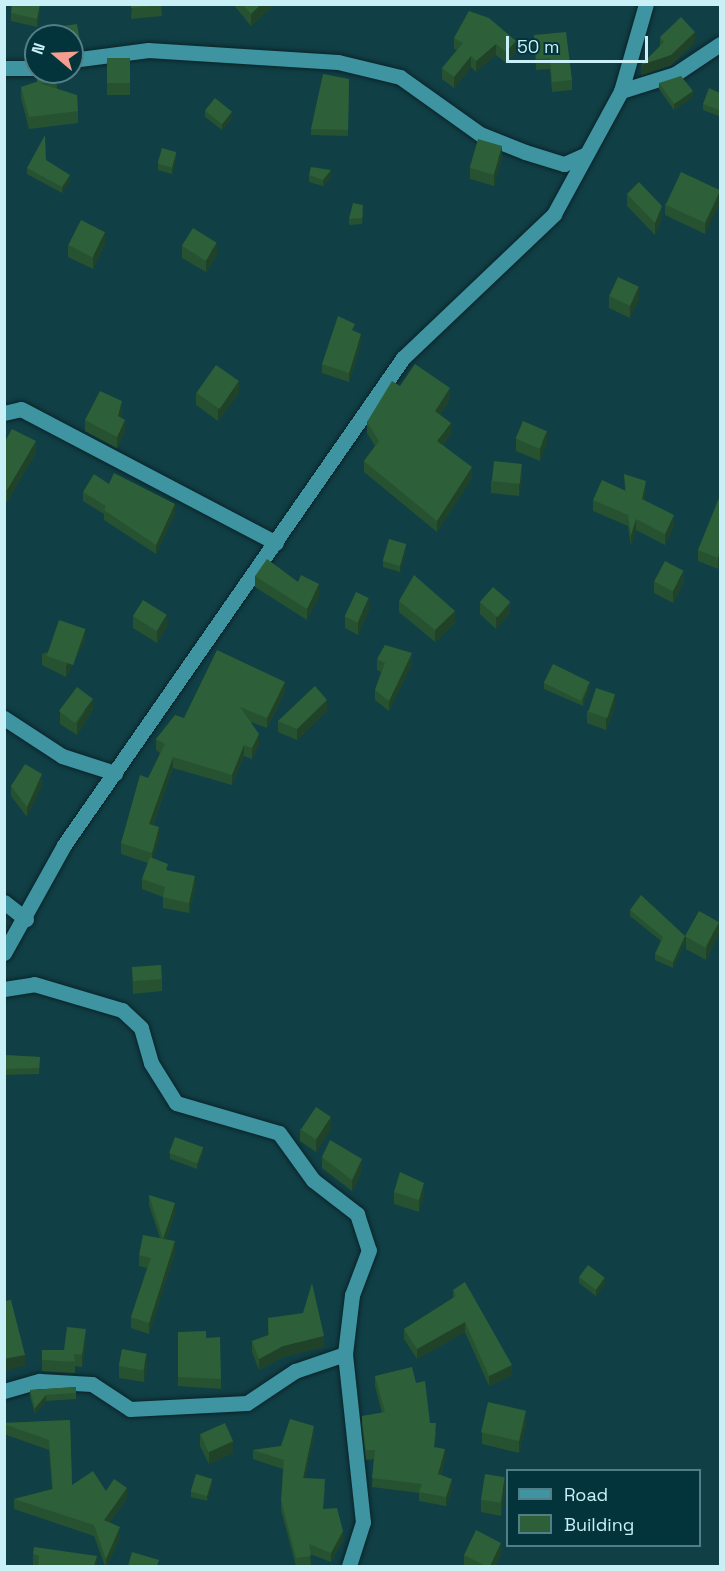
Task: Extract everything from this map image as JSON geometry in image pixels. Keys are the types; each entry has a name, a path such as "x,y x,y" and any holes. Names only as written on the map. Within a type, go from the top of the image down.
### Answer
{"street":[{"path":"4,953 26,919 64,845 403,358 554,214 621,91 646,4"},
{"path":"621,91 675,74 720,44"},
{"path":"84,58 148,50 338,62 399,77 480,134 525,152 564,164 586,154"},
{"path":"4,68 24,68"},
{"path":"4,413 21,409 276,543"},
{"path":"4,718 62,756 115,773"},
{"path":"4,902 26,919"},
{"path":"4,989 34,984 122,1010 141,1028 151,1063 176,1102 279,1132 313,1180 357,1214 369,1250 352,1295 345,1354 363,1522 349,1566"},
{"path":"4,1391 40,1381 92,1384 130,1409 247,1403 295,1371 345,1354"}],"building":[{"path":"12,4 40,4 37,19 11,13"},
{"path":"132,4 161,4 162,5 131,8"},
{"path":"242,4 261,4 251,14"},
{"path":"469,11 489,18 516,41 506,52 496,44 476,61 471,56 454,77 442,68 463,43 454,38"},
{"path":"681,17 695,32 671,55 641,65 664,42 660,37"},
{"path":"566,32 572,80 552,82 550,58 536,59 534,35"},
{"path":"107,58 130,58 130,83 107,83"},
{"path":"323,74 349,79 348,130 311,129"},
{"path":"681,76 693,91 674,104 659,83"},
{"path":"42,84 77,95 78,111 29,117 21,87"},
{"path":"709,88 720,93 719,110 703,104"},
{"path":"215,98 232,112 222,124 205,110"},
{"path":"45,135 46,160 70,175 62,187 27,168"},
{"path":"478,139 502,146 494,175 470,168"},
{"path":"162,148 176,152 172,168 158,163"},
{"path":"311,167 331,170 323,180 309,175"},
{"path":"681,172 720,190 705,223 666,205"},
{"path":"639,182 662,206 655,223 627,194"},
{"path":"353,203 363,205 362,218 349,219"},
{"path":"81,220 105,232 92,257 68,245"},
{"path":"193,228 217,243 206,261 182,246"},
{"path":"618,277 639,287 630,306 609,296"},
{"path":"338,316 355,324 352,330 361,334 349,373 322,364"},
{"path":"415,364 450,388 435,411 451,423 437,441 472,467 437,521 364,461 379,441 367,422 392,381 400,386"},
{"path":"216,365 239,381 219,409 196,393"},
{"path":"100,391 122,401 118,416 125,420 117,437 85,420"},
{"path":"523,421 547,431 540,449 516,438"},
{"path":"12,429 36,441 7,490 4,489 4,443"},
{"path":"494,461 522,464 520,484 492,481"},
{"path":"114,473 175,504 156,545 104,510 106,506 83,492 94,474 109,484"},
{"path":"624,474 646,481 642,499 674,515 665,534 636,519 631,535 628,515 593,500 602,480 626,491"},
{"path":"719,498 720,550 718,558 698,550"},
{"path":"389,539 406,544 400,566 383,561"},
{"path":"267,559 298,582 301,575 319,584 307,609 255,576"},
{"path":"665,561 684,571 673,591 654,581"},
{"path":"414,575 455,611 435,630 399,601"},
{"path":"493,587 510,602 497,617 480,602"},
{"path":"356,592 369,598 357,622 345,616"},
{"path":"143,600 167,615 157,631 133,616"},
{"path":"59,620 85,629 73,665 47,656"},
{"path":"385,645 412,653 389,701 375,690 385,663 377,659"},
{"path":"217,650 285,682 267,718 240,707 259,734 252,748 244,745 232,775 173,757 149,824 159,827 152,853 121,843 140,775 148,778 165,744 156,739 175,715 184,718"},
{"path":"553,664 590,682 581,701 544,683"},
{"path":"315,686 327,700 297,729 278,721"},
{"path":"77,687 93,699 75,723 59,711"},
{"path":"596,688 615,694 607,718 588,712"},
{"path":"25,764 42,774 27,807 11,786"},
{"path":"150,857 168,864 166,870 195,876 189,903 163,897 165,887 142,879"},
{"path":"641,895 685,936 673,962 655,954 663,937 630,910"},
{"path":"699,911 719,922 705,948 685,936"},
{"path":"161,965 162,979 133,981 132,967"},
{"path":"4,1055 40,1057 39,1068 4,1069"},
{"path":"316,1107 331,1117 316,1139 301,1129"},
{"path":"175,1137 203,1147 197,1163 169,1153"},
{"path":"330,1140 362,1159 352,1180 322,1157"},
{"path":"400,1172 424,1183 419,1200 394,1192"},
{"path":"149,1195 175,1203 163,1239"},
{"path":"143,1235 175,1241 149,1323 131,1317 151,1258 139,1255"},
{"path":"588,1265 605,1278 596,1290 579,1277"},
{"path":"465,1282 512,1365 489,1376 465,1322 417,1349 404,1329 456,1296 453,1290"},
{"path":"312,1283 324,1336 283,1346 259,1359 252,1341 269,1335 268,1318 303,1313"},
{"path":"11,1300 25,1355 4,1359 4,1301"},
{"path":"67,1327 86,1329 82,1355 74,1354 75,1362 42,1360 42,1350 64,1350"},
{"path":"206,1331 206,1338 220,1337 221,1379 178,1377 178,1332"},
{"path":"122,1349 147,1354 143,1370 119,1366"},
{"path":"412,1367 416,1383 425,1381 430,1423 436,1423 434,1447 445,1449 438,1474 452,1479 446,1497 419,1492 422,1484 372,1478 375,1450 366,1450 362,1416 385,1412 375,1376"},
{"path":"76,1387 76,1393 46,1395 35,1408 30,1390"},
{"path":"488,1402 526,1411 519,1441 481,1432"},
{"path":"290,1419 314,1426 303,1478 325,1479 323,1509 337,1508 343,1531 331,1553 309,1544 311,1556 296,1558 281,1500 284,1460 253,1450 281,1446"},
{"path":"70,1420 72,1485 93,1471 106,1491 114,1479 127,1488 104,1520 120,1527 106,1559 94,1525 14,1499 53,1489 49,1440 4,1423"},
{"path":"225,1423 233,1441 208,1452 200,1434"},
{"path":"196,1474 212,1479 207,1496 191,1491"},
{"path":"485,1474 505,1477 501,1503 481,1500"},
{"path":"476,1530 501,1543 490,1566 464,1555"},
{"path":"34,1547 97,1556 94,1566 38,1566 39,1556 33,1554"},
{"path":"132,1552 159,1560 157,1566 128,1566"}]}
